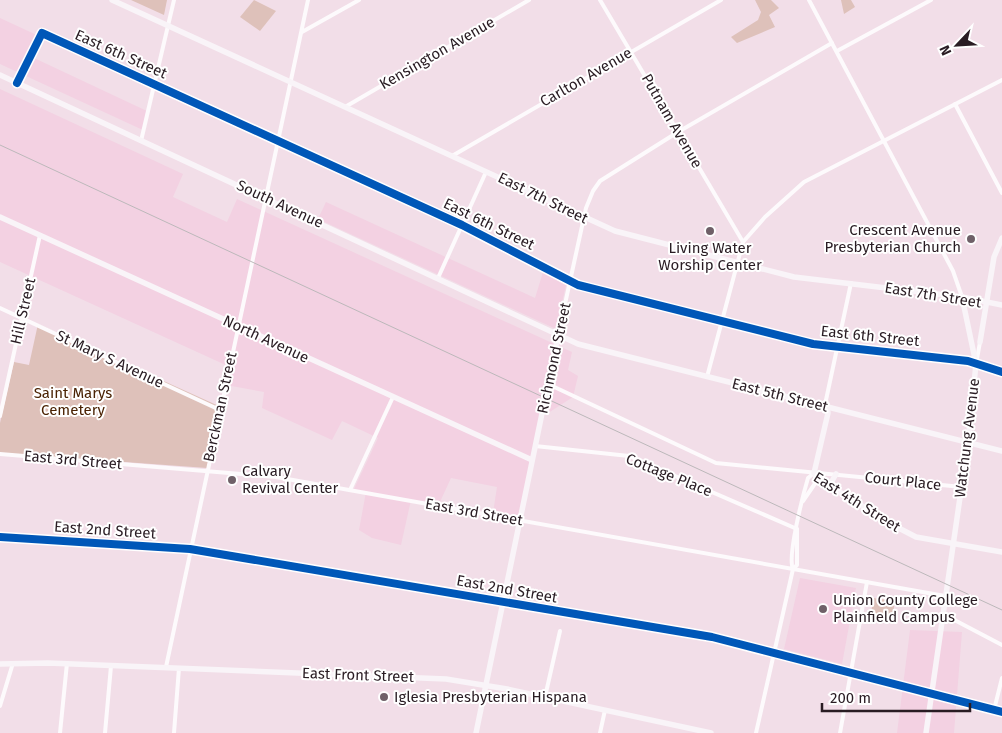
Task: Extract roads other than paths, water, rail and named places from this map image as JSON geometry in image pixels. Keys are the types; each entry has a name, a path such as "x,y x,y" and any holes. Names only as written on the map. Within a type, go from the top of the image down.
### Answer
{"street":[{"name":"East 7th Street","path":"112,0 452,156 584,219 615,231 794,277 962,297 1002,305"},
{"path":"141,141 174,0"},
{"name":"Berckman Street","path":"166,667 237,326 308,0"},
{"path":"302,32 359,0"},
{"name":"Kensington Avenue","path":"345,107 529,0"},
{"name":"Putnam Avenue","path":"600,0 743,242"},
{"name":"Carlton Avenue","path":"452,156 721,0"},
{"name":"Watchung Avenue","path":"809,0 954,271 962,297 976,364 962,487 926,733"},
{"path":"837,51 932,0"},
{"name":"East 6th Street","path":"17,83 42,33 279,140 462,226 570,279 578,285 813,344 838,345 968,361 1002,372"},
{"name":"Richmond Street","path":"476,733 570,279 584,219 593,191 600,181 678,132 832,43"},
{"name":"South Avenue","path":"0,75 438,278 558,336"},
{"path":"707,377 743,242 780,202 804,182 1002,80"},
{"path":"955,104 1002,193"},
{"path":"438,278 486,172"},
{"name":"North Avenue","path":"0,217 532,460"},
{"name":"Hill Street","path":"0,416 2,399 40,235"},
{"path":"976,364 994,256 1002,238"},
{"path":"802,502 816,482 814,473 828,413 826,400 851,283"},
{"name":"St Mary S Avenue","path":"0,308 220,410"},
{"name":"East 5th Street","path":"558,336 578,344 1002,451"},
{"name":"East 4th Street","path":"548,384 716,463 814,473 832,487 902,530 929,540 1002,552"},
{"path":"350,490 393,397"},
{"name":"Cottage Place","path":"534,446 629,456 797,529"},
{"name":"East 3rd Street","path":"0,454 276,477 945,596"},
{"path":"793,569 790,564 793,540 808,478 814,473"},
{"name":"Court Place","path":"814,473 962,487"},
{"path":"832,487 832,481 836,474"},
{"path":"756,733 793,569 797,565 799,558 797,529"},
{"name":"East 2nd Street","path":"0,537 190,549 712,637 932,692 1002,712"},
{"path":"840,733 867,582"},
{"path":"943,614 1002,645"},
{"path":"545,697 560,631"},
{"path":"0,706 13,663"},
{"path":"60,733 67,663"},
{"name":"East Front Street","path":"0,664 67,663 432,678 485,685 711,733"},
{"path":"105,733 111,665"},
{"path":"174,733 179,668"},
{"path":"994,710 1002,678"},
{"path":"600,733 605,710"},
{"path":"675,733 677,726"}],"railway":[{"path":"0,145 1002,610"}],"place":[{"name":"Living Water Worship Center","path":"710,231"},
{"name":"Crescent Avenue Presbyterian Church","path":"971,239"},
{"name":"Calvary Revival Center","path":"232,480"},
{"name":"Union County College Plainfield Campus","path":"823,609"},
{"name":"Iglesia Presbyterian Hispana","path":"384,697"}],"park label":[{"name":"Saint Marys Cemetery","path":"73,402"}]}
